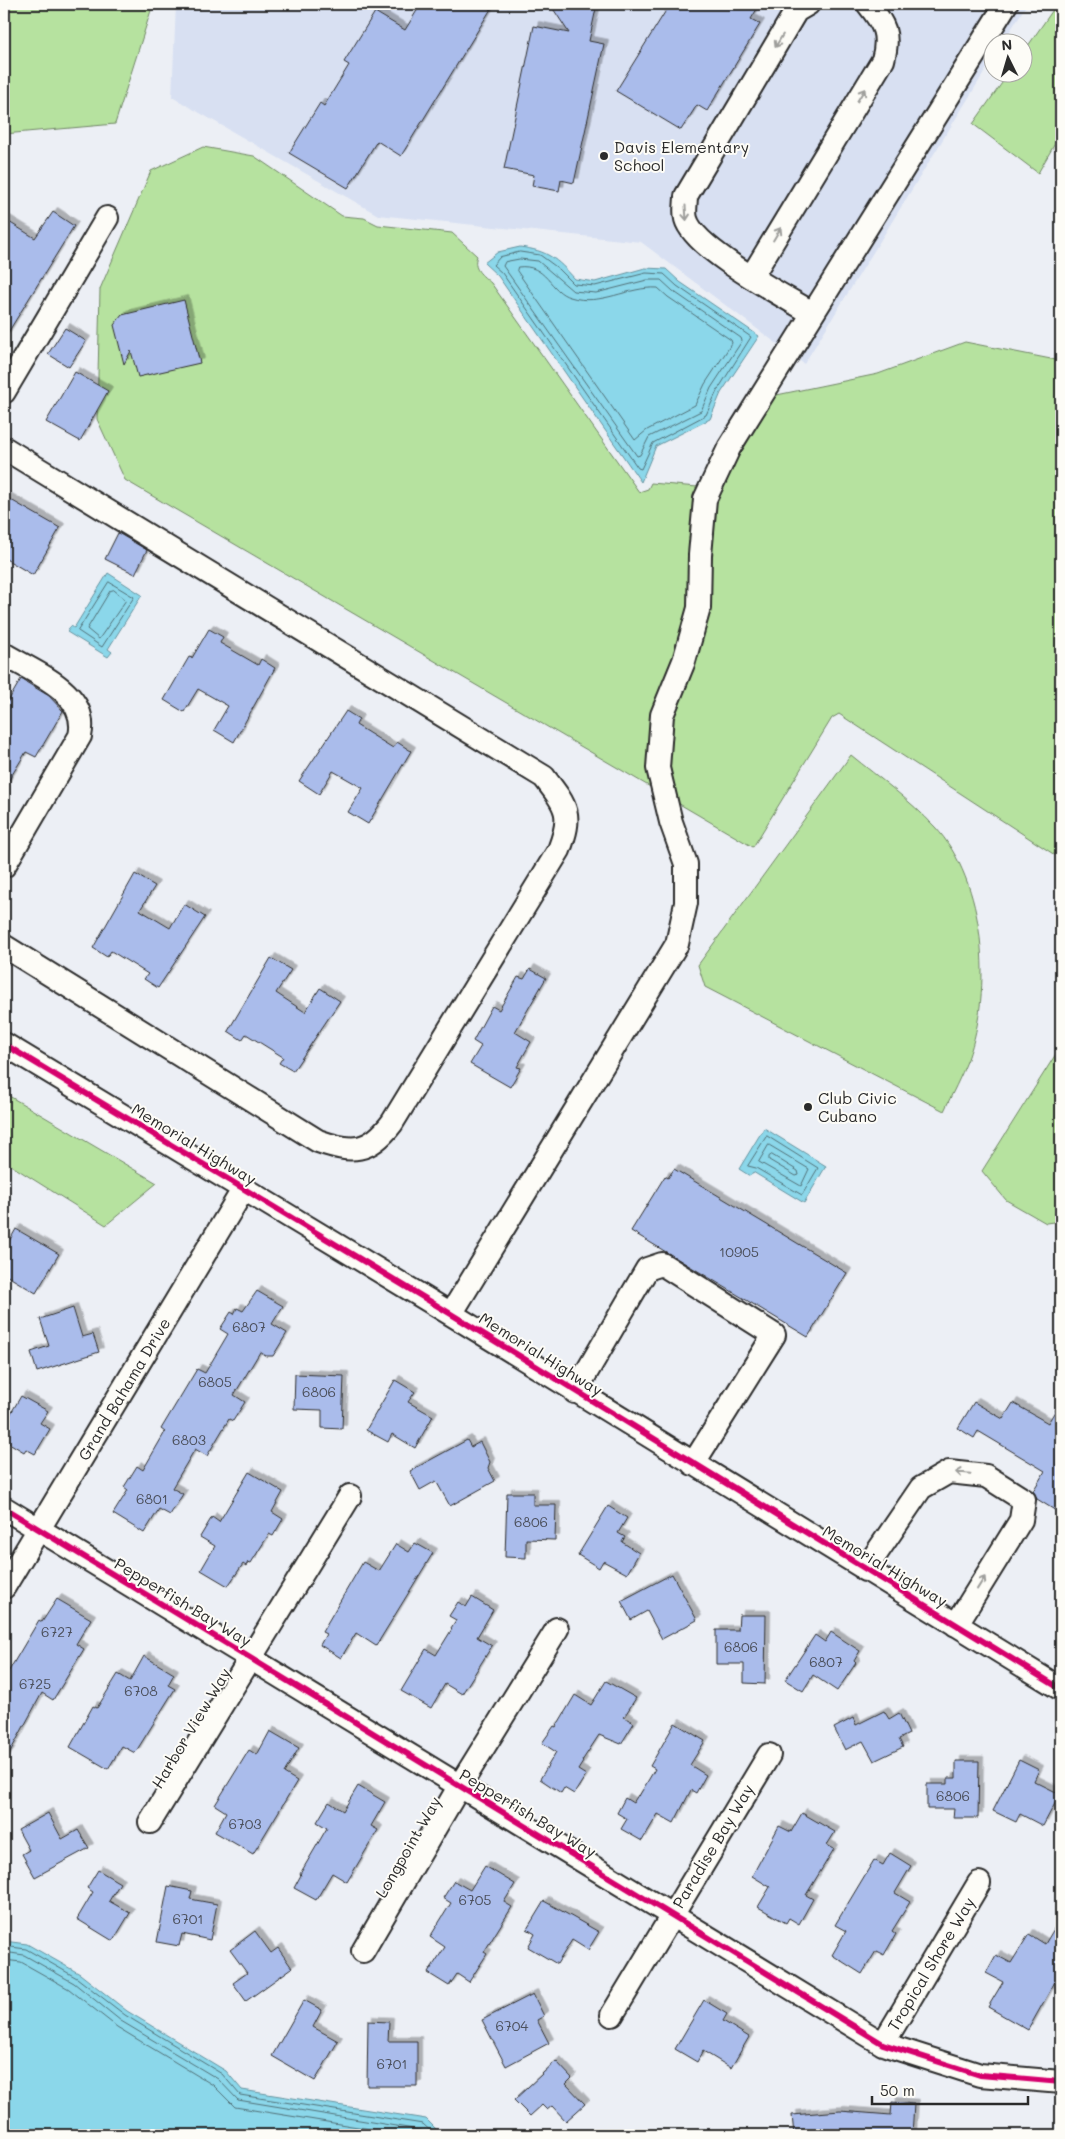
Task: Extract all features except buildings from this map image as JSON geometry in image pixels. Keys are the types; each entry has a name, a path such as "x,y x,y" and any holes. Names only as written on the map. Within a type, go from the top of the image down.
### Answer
{"street":[{"path":"808,4 796,11 686,196 686,220 693,232 712,251 812,313"},
{"path":"752,276 883,60 887,43 882,22 868,4"},
{"path":"452,1314 676,944 686,903 686,864 671,822 658,768 662,715 684,661 700,608 700,555 705,499 729,448 1006,4"},
{"path":"4,392 106,218"},
{"path":"4,448 544,777 565,805 567,829 559,850 392,1123 380,1139 361,1148 338,1148 318,1141 4,946"},
{"path":"4,654 65,691 76,703 83,723 80,736 4,866"},
{"name":"Memorial Highway","path":"4,1044 243,1190 452,1314 1061,1689"},
{"name":"Grand Bahama Drive","path":"4,1587 243,1190"},
{"path":"576,1392 647,1269 662,1264 774,1334 693,1464"},
{"path":"865,1570 921,1488 949,1472 986,1476 1024,1500 1021,1520 956,1625"},
{"name":"Harbor View Way","path":"150,1822 350,1496"},
{"name":"Pepperfish Bay Way","path":"4,1508 883,2044 980,2075 1061,2082"},
{"name":"Longpoint Way","path":"363,1951 459,1787 557,1629"},
{"name":"Paradise Bay Way","path":"612,2015 769,1755"},
{"name":"Tropical Shore Way","path":"883,2044 979,1883"}],"shaded area":[{"name":"Davis Elementary School","path":"176,4 1027,4 1009,32 982,32 982,76 804,364 641,242 378,215 172,97"}],"green space":[{"path":"4,4 153,4 115,124 4,134"},
{"path":"1057,4 1061,4 1061,133 1038,173 973,124 1003,82 1032,82 1032,40"},
{"path":"203,147 254,156 342,216 364,218 378,225 452,233 477,256 476,265 479,271 491,283 639,492 648,489 651,483 721,489 767,397 878,374 965,342 1061,361 1061,859 839,714 832,718 753,847 125,480 97,419 100,289 151,171"},
{"path":"851,755 905,798 935,827 952,850 965,877 974,906 980,938 981,1001 976,1031 968,1059 944,1111 705,987 698,965"},
{"path":"1061,1046 1061,1221 1046,1223 1006,1200 982,1171"},
{"path":"4,1093 157,1183 106,1225 4,1161"}],"water":[{"path":"520,247 545,253 557,261 575,279 595,282 645,268 666,269 680,282 759,336 721,393 710,419 656,446 641,482 498,276 484,263 498,252"},
{"path":"108,573 142,595 108,649 112,652 108,657 67,632 71,626 74,628"},
{"path":"764,1128 826,1166 804,1203 753,1172 750,1176 739,1169"},
{"path":"4,1941 27,1944 80,1974 127,2011 226,2071 242,2090 426,2119 442,2135 4,2135"}],"cycle path":[{"path":"4,1044 451,1314 1061,1689"},
{"path":"4,1508 883,2044 980,2075 1061,2082"}],"place":[{"name":"Davis Elementary School","path":"604,156"},
{"name":"Club Civic Cubano","path":"808,1107"}]}
